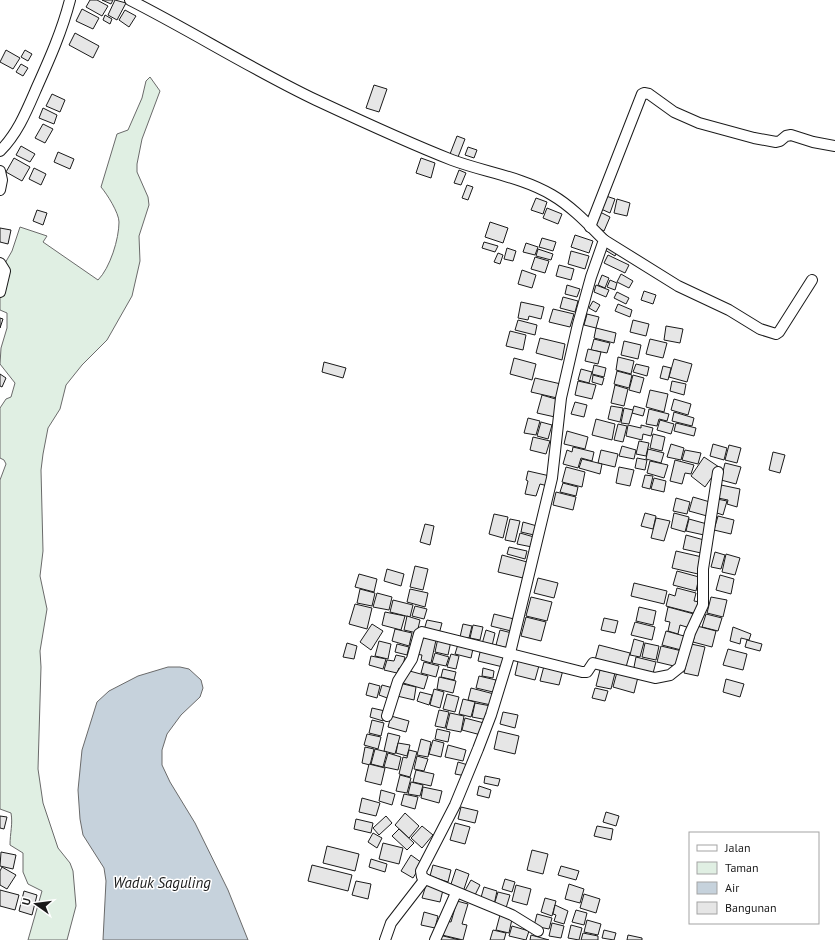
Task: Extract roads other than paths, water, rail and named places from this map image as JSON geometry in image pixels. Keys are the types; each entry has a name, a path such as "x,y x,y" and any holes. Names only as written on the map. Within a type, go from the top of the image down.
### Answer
{"street":[{"path":"0,151 14,135 23,119 58,41 70,0"},
{"path":"130,0 196,34 281,83 330,106 453,160 522,182 552,195 604,240 678,286 729,310 760,329 776,334 779,332 812,280"},
{"path":"590,227 642,94 644,93 649,94 674,112 699,123 768,141 779,142 786,136 791,135 813,142 835,146"},
{"path":"0,171 2,180 0,190"},
{"path":"538,931 512,915 425,879 422,875 422,870 455,805 478,749 491,715 510,653 552,478 561,398 578,324 591,277 604,240"},
{"path":"0,264 5,271 0,292"},
{"path":"387,716 398,681 411,660 418,634 421,632 582,672 587,672 592,663 655,678 675,672 680,667 690,633 703,605 703,569 718,472"},
{"path":"385,940 391,923 425,879"},
{"path":"435,940 456,893"}],"water":[{"name":"Waduk Saguling","path":"168,667 189,669 201,680 203,688 200,697 181,715 167,734 162,750 162,765 170,782 195,823 228,890 248,940 103,940 106,881 104,868 83,835 80,819 78,790 82,750 97,702 109,691 138,676"}]}
